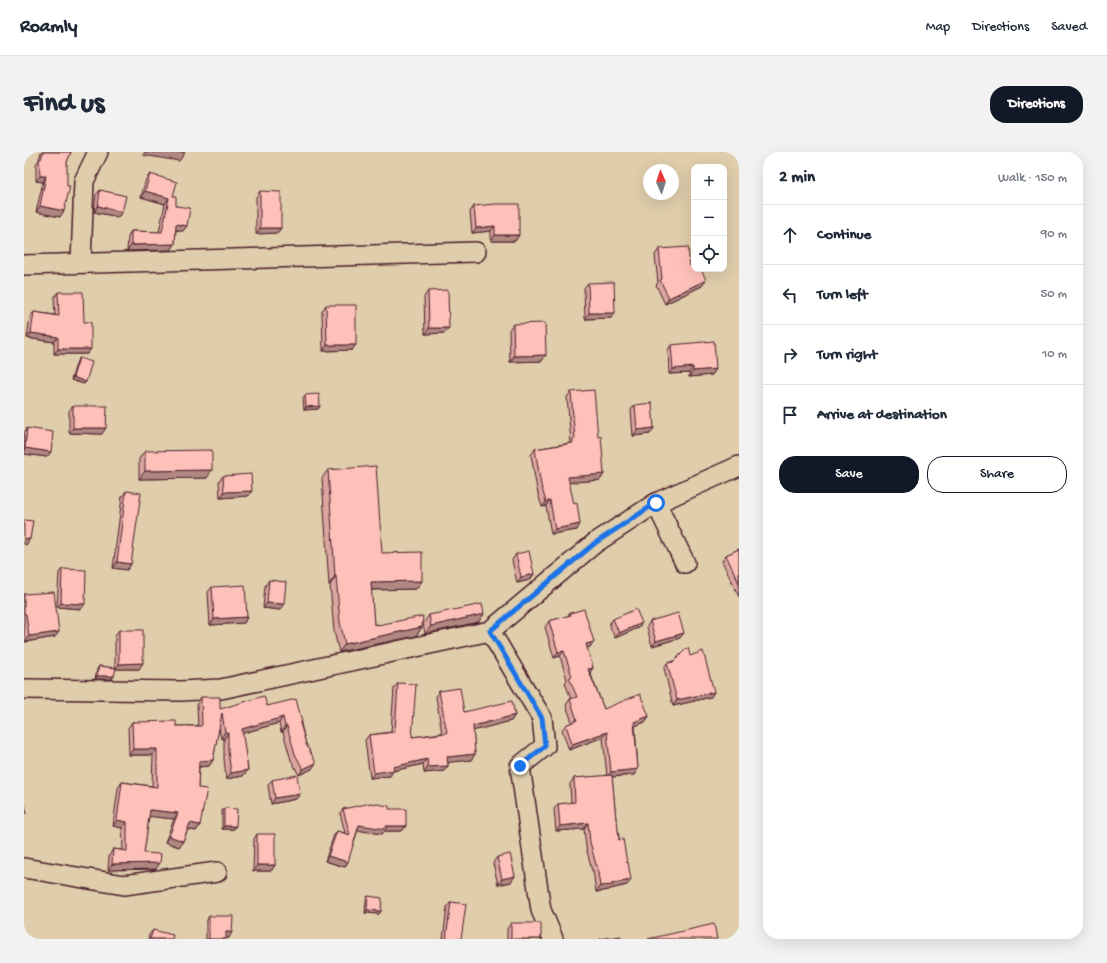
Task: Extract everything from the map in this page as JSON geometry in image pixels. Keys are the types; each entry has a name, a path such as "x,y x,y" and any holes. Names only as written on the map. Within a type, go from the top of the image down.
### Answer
{"street":[{"path":"81,263 84,181 98,152"},
{"path":"24,265 476,252"},
{"path":"24,689 180,691 221,689 490,631 595,543 656,503 739,466"},
{"path":"656,503 685,563"},
{"path":"490,631 542,718 545,746 520,766 541,910 552,939"},
{"path":"24,868 124,885 217,872"}],"building":[{"path":"43,152 71,152 67,162 67,186 70,186 64,211 40,206 46,176 40,176 39,159 41,159"},
{"path":"150,174 177,182 173,196 176,196 176,206 190,208 187,226 176,224 175,244 131,245 131,231 162,232 169,198 145,191"},
{"path":"100,190 126,196 122,212 98,206"},
{"path":"260,191 281,192 281,228 260,228"},
{"path":"519,204 519,235 495,235 495,226 476,228 474,206"},
{"path":"688,247 691,272 702,272 706,280 669,298 660,280 662,279 659,249"},
{"path":"614,282 615,313 589,313 588,283"},
{"path":"448,290 449,328 429,328 428,291"},
{"path":"58,292 83,292 84,322 91,322 91,349 58,349 58,337 31,333 34,312 59,316"},
{"path":"326,305 356,305 356,345 327,345"},
{"path":"545,323 546,355 514,356 513,324"},
{"path":"714,341 716,369 693,371 693,367 673,369 671,345"},
{"path":"79,358 92,362 86,382 73,377"},
{"path":"594,390 598,437 601,436 604,474 568,477 574,504 577,503 580,524 555,529 550,500 546,502 541,485 535,449 573,443 573,439 575,439 571,392"},
{"path":"319,394 320,406 306,407 305,395"},
{"path":"652,403 654,428 637,430 635,405"},
{"path":"73,406 107,406 106,428 73,428"},
{"path":"27,428 53,432 51,452 25,448"},
{"path":"212,450 212,470 145,471 145,451"},
{"path":"376,466 382,553 422,552 422,581 371,582 374,625 423,616 422,627 345,644 340,622 335,576 328,470"},
{"path":"251,474 252,491 224,492 223,476"},
{"path":"126,491 141,493 131,564 117,562"},
{"path":"24,520 33,521 30,539 24,538"},
{"path":"739,549 739,583 726,555"},
{"path":"529,551 534,574 521,577 516,554"},
{"path":"62,569 86,570 85,604 61,603"},
{"path":"269,580 286,582 284,604 267,603"},
{"path":"245,585 247,617 214,619 212,587"},
{"path":"54,592 59,632 29,636 26,614 24,614 24,594"},
{"path":"482,604 484,614 431,626 429,615"},
{"path":"584,609 594,642 586,644 593,668 588,669 604,709 640,694 649,716 634,722 638,769 611,772 607,732 572,744 566,725 577,720 570,699 577,697 569,678 572,676 564,651 558,652 549,621 571,615 570,613"},
{"path":"636,609 642,623 619,633 613,619"},
{"path":"678,613 684,633 656,641 650,621"},
{"path":"119,630 143,630 143,663 119,664"},
{"path":"688,647 690,656 703,651 714,692 677,700 667,663 673,662"},
{"path":"99,666 116,668 114,676 97,676"},
{"path":"398,683 416,684 412,737 447,733 439,691 460,688 464,712 512,701 515,715 473,726 475,754 447,757 448,766 428,767 427,759 393,767 394,770 374,773 369,735 395,732"},
{"path":"264,696 267,706 296,699 302,722 300,723 306,744 316,763 303,769 295,754 283,717 242,729 248,770 231,773 228,751 228,733 225,732 222,713 213,760 199,761 198,788 207,789 200,825 190,823 183,841 169,836 178,813 150,810 144,853 161,854 160,863 112,864 113,849 127,851 127,822 117,820 122,782 157,787 157,749 133,749 132,722 176,721 176,726 201,726 201,697 220,697 220,709"},
{"path":"297,775 300,794 275,798 272,780"},
{"path":"612,775 619,840 623,839 631,880 612,883 613,885 600,886 597,865 590,842 588,823 560,826 558,804 575,802 574,778"},
{"path":"24,802 27,813 24,813"},
{"path":"371,803 389,806 389,809 406,809 406,826 386,826 386,829 359,825 348,862 328,856 337,831 350,835 343,809"},
{"path":"224,808 237,809 236,826 224,826"},
{"path":"257,834 275,834 275,865 257,865"},
{"path":"510,854 515,876 502,879 497,857"},
{"path":"368,896 382,898 381,911 367,910"},
{"path":"451,902 466,904 461,939 446,939"},
{"path":"209,916 233,916 232,932 226,932 226,939 209,939"},
{"path":"511,923 541,923 541,939 511,939"},
{"path":"714,924 717,939 648,939"},
{"path":"153,930 173,935 172,939 150,939"},
{"path":"621,936 621,939 600,939"}],"route":[{"path":"520,766 545,746 542,718 490,631 595,543 656,503"}]}
